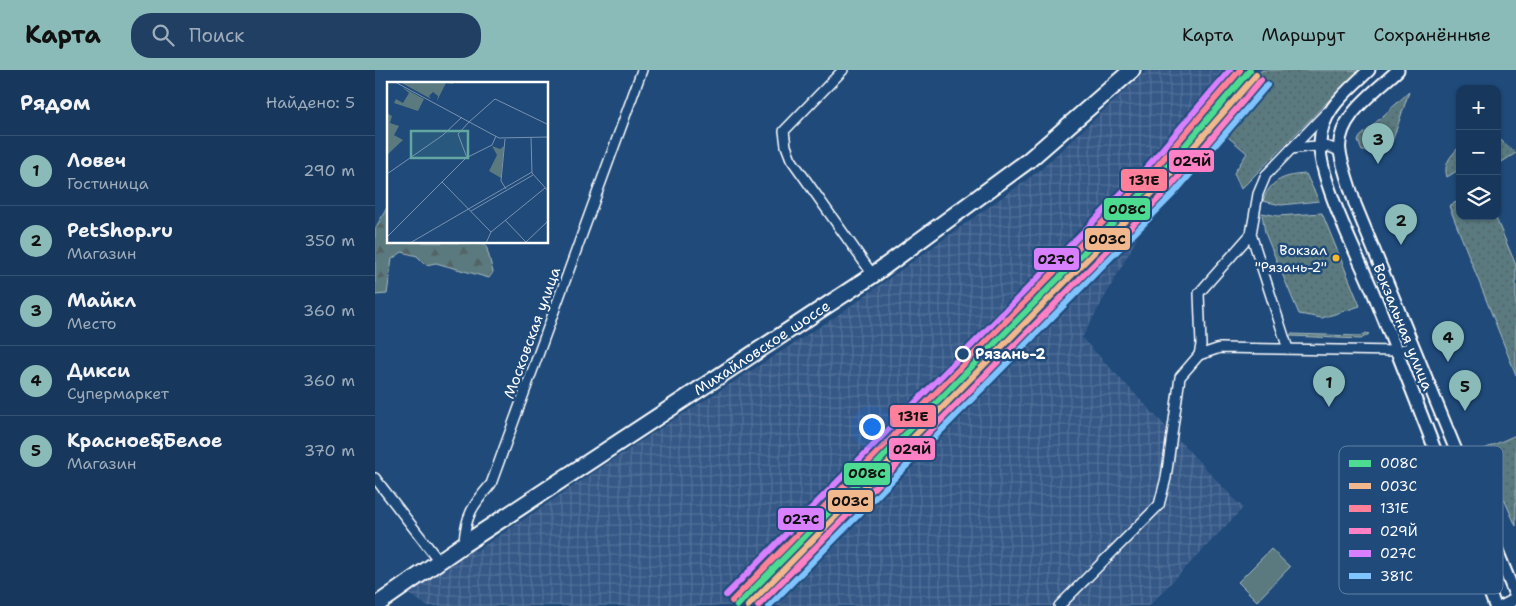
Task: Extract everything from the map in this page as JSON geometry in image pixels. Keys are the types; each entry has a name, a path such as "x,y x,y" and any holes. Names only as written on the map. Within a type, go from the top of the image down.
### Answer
{"main road":[{"name":"Михайловское шоссе","path":"375,606 464,544 873,275 1029,160 1132,70"}],"street":[{"name":"Московская улица","path":"464,544 465,522 479,497 491,484 642,70"},
{"path":"843,70 784,131 786,146 791,159 873,275"},
{"name":"Вокзальная улица","path":"1369,70 1334,105 1326,118 1320,146 1320,156 1338,209 1397,351 1434,446"},
{"name":"Вокзальная улица","path":"1398,70 1347,120 1340,139 1340,152 1355,204 1454,446"},
{"path":"1059,606 1159,505 1167,478 1180,377 1199,355 1201,346 1199,293 1251,234 1262,184 1273,168 1334,105"},
{"path":"1291,149 1320,146 1333,147 1340,152"},
{"path":"1251,234 1288,349"},
{"path":"1199,355 1221,348 1397,351 1414,346"},
{"path":"375,478 439,561"},
{"name":"Вокзальная улица","path":"1503,566 1516,598"},
{"name":"Вокзальная улица","path":"1490,594 1495,606"},
{"path":"1503,606 1516,598"}],"shaded area":[{"path":"1147,70 1262,70 1170,179 1082,338 1243,508 1149,606 427,606 409,594 469,548 476,551 647,437 835,317 1040,170"}],"green space":[{"path":"1262,70 1359,70 1241,189 1234,173 1247,153 1216,127"},
{"path":"1409,92 1392,142 1385,138 1376,141 1369,151 1362,151 1358,141 1360,137"},
{"path":"1501,140 1516,153 1501,162"},
{"path":"1456,151 1456,171 1447,177 1446,168"},
{"path":"1306,174 1319,201 1281,205 1263,201 1274,183 1285,177"},
{"path":"1456,202 1456,220 1497,220 1516,265 1516,375 1449,206"},
{"path":"387,208 387,244 484,244 493,272 489,278 436,263 426,265 417,256 402,252 392,259 387,294 375,295 375,229"},
{"path":"1262,213 1278,216 1322,213 1360,306 1322,318 1299,314 1265,233"},
{"path":"1366,333 1369,334 1361,339 1290,336 1291,334 1360,336"},
{"path":"1516,435 1516,526 1503,497 1503,446 1491,446"},
{"path":"1271,549 1290,567 1257,601 1238,582"}],"transit line":[{"name":"027С","path":"726,595 1147,167 1230,70"},
{"name":"131Е","path":"732,601 1152,172 1240,70"},
{"name":"008С","path":"737,606 1158,177 1250,70"},
{"name":"003С","path":"748,606 1163,182 1256,75"},
{"name":"029Й","path":"758,606 1169,188 1261,80"},
{"name":"381С","path":"769,606 1174,193 1267,85"}],"place":[{"name":"Майкл","path":"1378,164"},
{"name":"PetShop.ru","path":"1401,245"},
{"name":"Вокзал \"Рязань-2\"","path":"1336,258"},
{"name":"Рязань-2","path":"963,354"},
{"name":"Дикси","path":"1448,362"},
{"name":"Ловеч","path":"1329,407"},
{"name":"Красное&Белое","path":"1465,411"}]}
